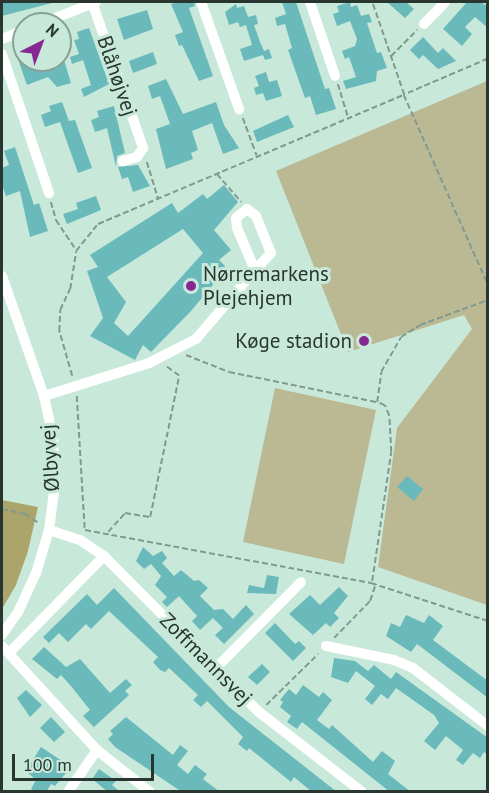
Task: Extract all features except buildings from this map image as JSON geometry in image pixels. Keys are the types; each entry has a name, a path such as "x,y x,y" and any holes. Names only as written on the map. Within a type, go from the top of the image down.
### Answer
{"street":[{"path":"69,12 93,2"},
{"name":"Blåhøjvej","path":"93,2 143,148"},
{"path":"201,2 239,109"},
{"path":"310,2 335,76"},
{"path":"424,24 445,2"},
{"path":"2,54 49,193"},
{"path":"123,161 137,157 143,148"},
{"path":"44,396 75,384 157,360 177,352 196,339 271,253 256,216 247,209 236,218 237,228 255,270"},
{"name":"Ølbyvej","path":"2,276 44,396 52,438 55,484 29,592 2,635"},
{"name":"Zoffmannsvej","path":"43,529 83,535 259,712 362,792"},
{"path":"104,556 6,649 13,660 97,750 150,792"},
{"path":"215,669 301,582"},
{"path":"326,646 394,660 413,668 488,726"},
{"path":"68,792 97,750"}],"path":[{"path":"372,2 404,95 488,285"},
{"path":"391,56 424,24"},
{"path":"488,59 98,224 76,251 70,289 60,310 59,330 79,405 83,535 108,533 371,583 488,621"},
{"path":"335,76 348,118"},
{"path":"239,109 258,157"},
{"path":"143,148 158,199"},
{"path":"216,173 247,209"},
{"path":"49,193 56,220 76,251"},
{"path":"376,402 381,372 401,337 420,325 488,300"},
{"path":"177,352 229,372 376,402 385,406 389,416 391,452 371,583"},
{"path":"108,533 125,513 150,517 179,376 157,360"},
{"path":"2,509 25,514 43,529"},
{"path":"42,512 43,529"}],"shaded area":[{"name":"Køge stadion","path":"487,81 487,605 378,567 397,428 472,329 464,315 348,352 276,171"},
{"path":"275,388 376,410 344,564 243,542"},
{"path":"2,500 38,507 28,551 16,585 2,609"}],"place":[{"name":"Nørremarkens Plejehjem","path":"191,286"},
{"name":"Køge stadion","path":"364,341"}]}
